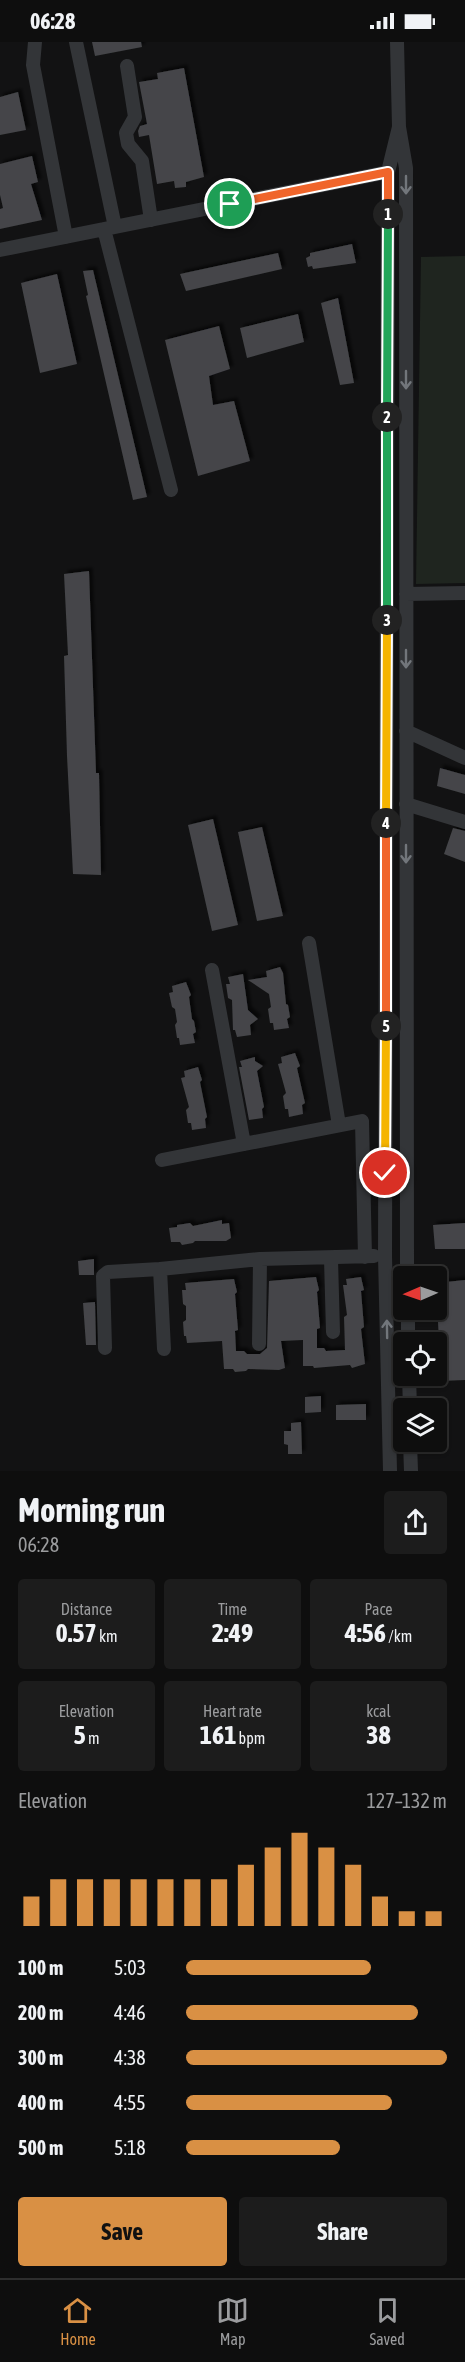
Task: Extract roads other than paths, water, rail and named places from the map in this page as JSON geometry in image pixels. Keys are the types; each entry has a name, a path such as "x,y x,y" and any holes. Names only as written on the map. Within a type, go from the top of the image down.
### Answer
{"street":[{"path":"35,42 33,65 66,237"},
{"path":"76,42 110,228 171,490"},
{"path":"398,42 399,127 406,168 407,1266"},
{"path":"127,66 135,117 126,133 128,144 142,161 151,220"},
{"path":"390,1471 385,1256 388,172 399,127"},
{"path":"0,250 388,172"},
{"path":"387,459 406,459"},
{"path":"406,594 465,594"},
{"path":"406,731 465,758"},
{"path":"406,804 465,822"},
{"path":"309,943 339,1125"},
{"path":"212,970 243,1144"},
{"path":"162,1160 362,1121 365,1257"},
{"path":"105,1348 103,1276 108,1272 260,1258 332,1259 385,1256"},
{"path":"259,1344 260,1258"},
{"path":"332,1259 333,1332"},
{"path":"160,1269 164,1349"},
{"path":"410,1452 411,1471"}]}
